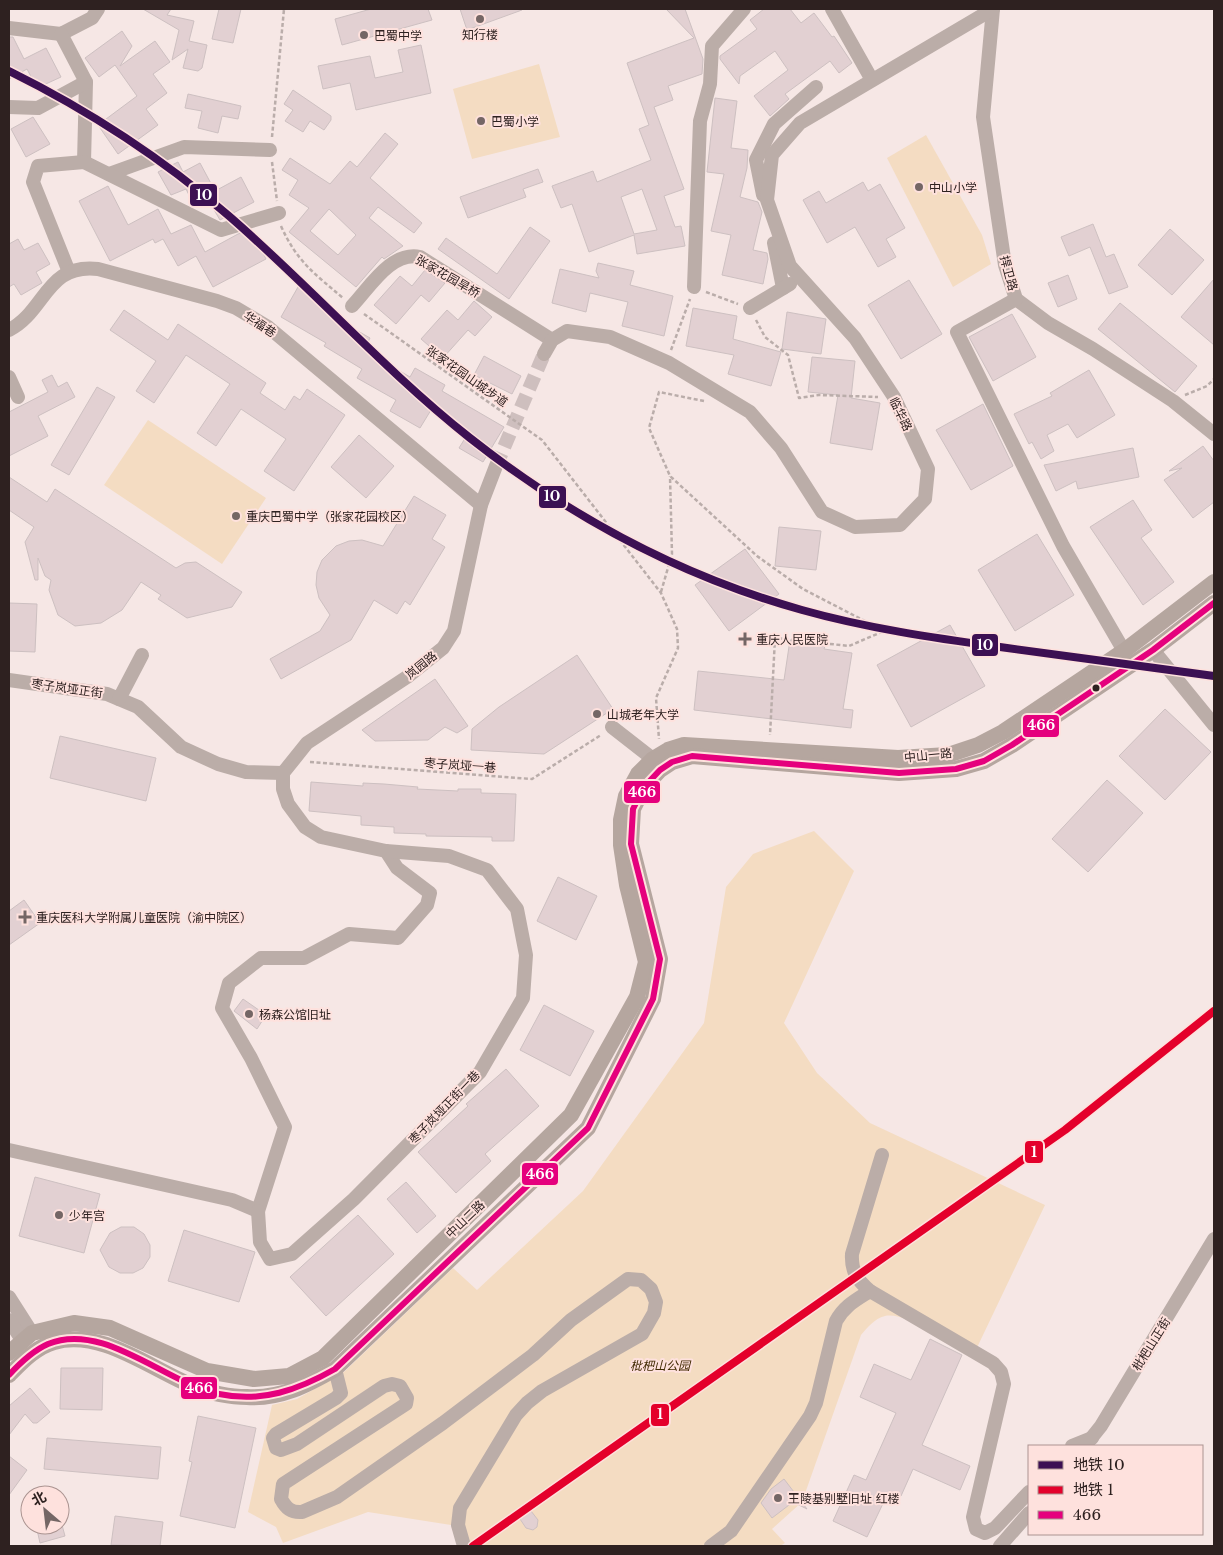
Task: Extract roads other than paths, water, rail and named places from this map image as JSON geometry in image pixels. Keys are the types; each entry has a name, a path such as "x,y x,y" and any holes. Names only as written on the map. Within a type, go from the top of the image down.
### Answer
{"main road":[{"name":"中山一路","path":"657,761 675,747 684,745 898,758 948,754 978,746 1003,732 1124,651 1214,582"},
{"name":"中山一路","path":"657,761 672,762 692,756 899,773 956,769 984,761 1012,745 1153,650 1214,603"},
{"name":"中山二路","path":"27,1336 74,1323 110,1328 207,1371 254,1379 289,1376 323,1358 571,1115 637,997 646,962 627,885 620,832 626,796 638,774 657,761"},
{"name":"中山二路","path":"9,1375 33,1352 53,1342 78,1338 102,1343 197,1388 247,1398 293,1392 336,1370 588,1128 653,999 660,959 631,844 634,809 657,761"},
{"path":"9,1353 27,1336"}],"street":[{"path":"9,28 61,34 92,18 98,9"},
{"path":"694,287 700,122 710,84 712,46 744,9"},
{"path":"832,9 872,80"},
{"name":"临华路","path":"552,340 567,331 610,337 667,362 750,412 781,448 822,512 855,527 900,525 924,499 928,469 894,397 855,338 790,266 767,200 772,155 800,123 993,9"},
{"name":"捍卫路","path":"993,9 982,118 1005,265 1016,299 1048,323 1093,349 1173,401 1214,434"},
{"path":"61,34 86,82 84,162"},
{"path":"9,107 38,108 86,82"},
{"path":"783,288 756,160 774,124 816,87"},
{"path":"109,174 184,147 270,150"},
{"path":"9,330 21,322 54,282 69,272 33,182 38,166 84,162 221,230 279,213"},
{"name":"张家花园旱桥","path":"352,306 389,266 399,258 409,255 420,257 552,340"},
{"name":"华福巷","path":"69,272 89,268 98,269 218,301 252,316 276,333 482,505"},
{"path":"750,308 801,278"},
{"path":"1016,299 957,332 1063,546 1124,651"},
{"path":"544,354 552,340"},
{"path":"9,377 18,396"},
{"name":"岚园路","path":"282,773 306,743 407,677 449,640 454,631 482,505 496,466"},
{"path":"1153,650 1214,725"},
{"path":"119,699 142,655"},
{"name":"枣子岚垭正街","path":"9,680 107,694 138,707 180,747 246,772 282,773"},
{"path":"612,727 657,761"},
{"name":"枣子岚垭正街一巷","path":"258,1211 260,1242 270,1258 292,1254 354,1200 480,1072 524,998 526,955 517,909 487,870 450,856 386,851 321,836 305,827 288,804 283,789 282,773"},
{"path":"9,1150 232,1200 258,1211 285,1127 251,1058 222,1008 229,983 262,958 304,958 349,934 398,938 427,906 430,893 397,868 386,851"},
{"path":"882,1155 852,1254 851,1265 855,1276 870,1291 993,1363 1001,1372 1004,1384 973,1517 976,1529 985,1533 995,1528 1028,1493"},
{"name":"枇杷山正街","path":"1088,1442 1160,1330 1214,1239"},
{"path":"336,1370 341,1393 336,1398 276,1434 273,1438 276,1448 282,1450 297,1444 384,1386 400,1386 407,1398 406,1404 283,1484 281,1499 288,1509 296,1513 337,1497 443,1423 533,1355 571,1320 628,1279 641,1280 652,1289 656,1302 654,1313 651,1323 642,1334 542,1392 527,1403 516,1415 460,1508 458,1525 464,1546"},
{"path":"711,1546 732,1531 810,1416 816,1403 836,1321 842,1311 870,1291"},
{"path":"9,1296 27,1336"},
{"path":"9,1320 27,1336"},
{"path":"1000,1546 1028,1514"}],"tunnel":[{"path":"496,466 544,354"}],"metro line":[{"name":"10","path":"9,71 96,119 177,174 260,243 438,412 470,438 546,493 586,518 627,540 713,580 802,610 851,622 950,640 1214,676"},
{"name":"1","path":"473,1546 1065,1130 1214,1011"}],"place":[{"name":"知行楼","path":"480,19"},
{"name":"巴蜀中学","path":"364,35"},
{"name":"巴蜀小学","path":"481,121"},
{"name":"中山小学","path":"919,187"},
{"name":"重庆巴蜀中学（张家花园校区）","path":"236,516"},
{"name":"重庆人民医院","path":"745,639"},
{"name":"山城老年大学","path":"597,714"},
{"name":"重庆医科大学附属儿童医院（渝中院区）","path":"25,917"},
{"name":"杨森公馆旧址","path":"249,1014"},
{"name":"少年宫","path":"59,1215"},
{"name":"王陵基别墅旧址 红楼","path":"778,1498"}],"park label":[{"name":"枇杷山公园","path":"660,1365"}]}
